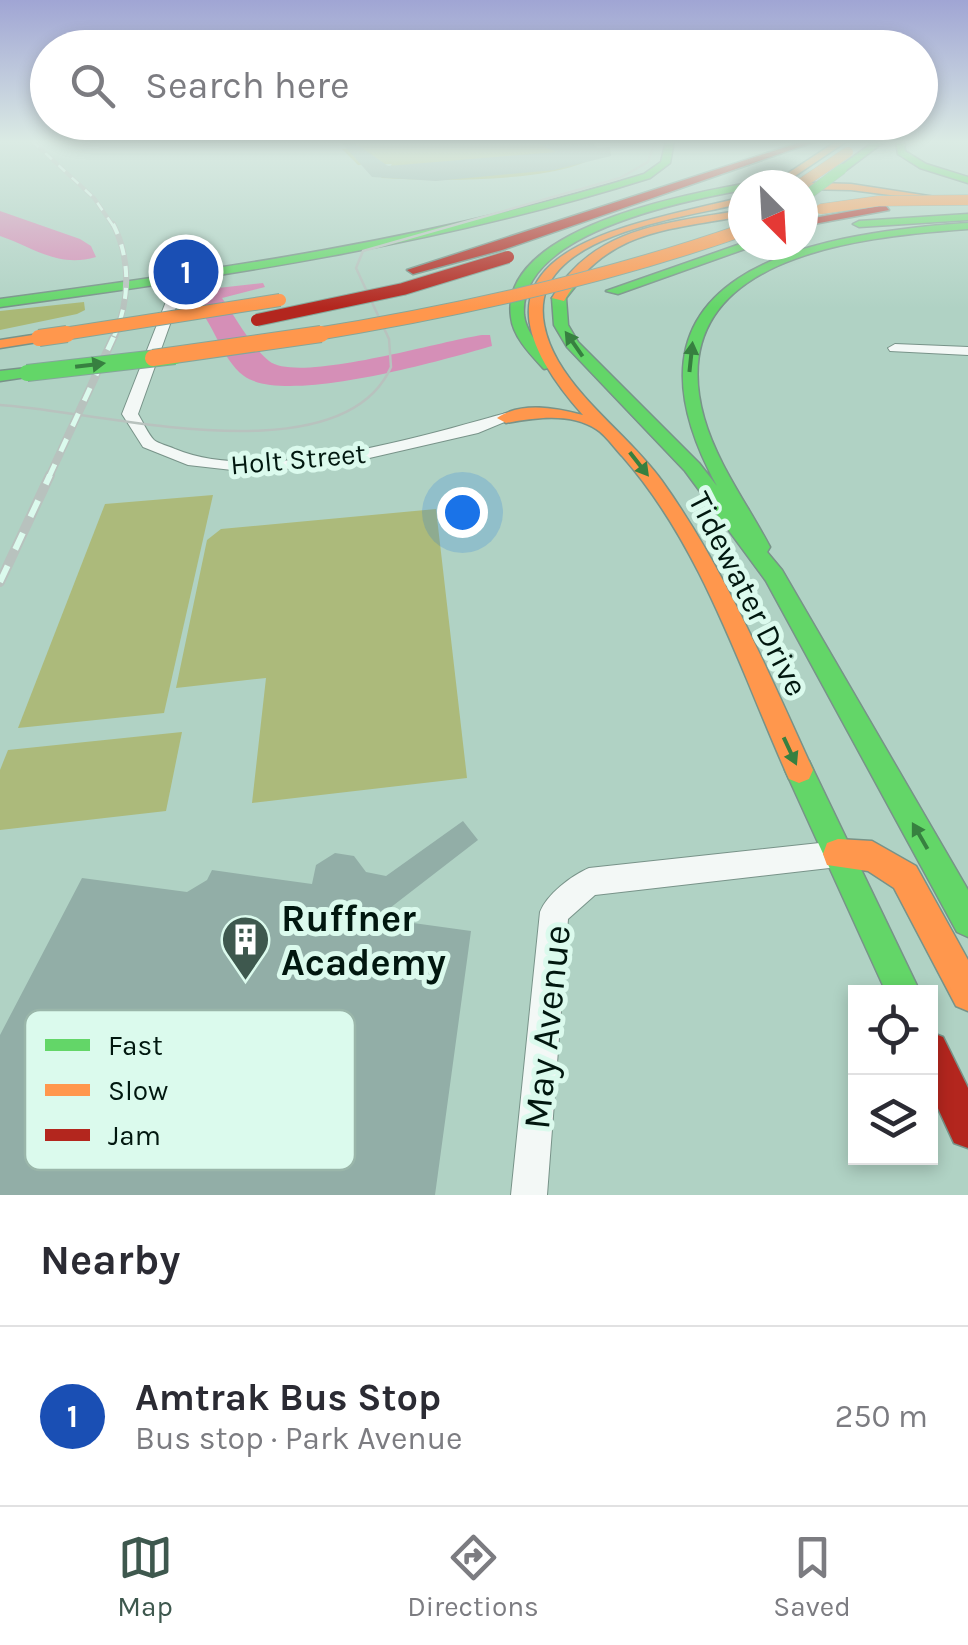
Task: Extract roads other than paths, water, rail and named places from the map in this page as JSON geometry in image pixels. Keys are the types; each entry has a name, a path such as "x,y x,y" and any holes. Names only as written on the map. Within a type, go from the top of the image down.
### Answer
{"main road":[{"path":"0,303 379,248 504,221 580,197"},
{"path":"413,270 623,197"},
{"path":"0,356 38,344 266,303 413,270 498,247 647,197"},
{"path":"0,344 38,344 307,311 403,289 626,225 692,197"},
{"path":"939,197 968,200"},
{"path":"818,203 968,200"},
{"path":"559,298 565,278 592,255 668,224 728,210"},
{"path":"818,232 880,221 968,217"},
{"path":"626,225 668,224"},
{"name":"Tidewater Drive","path":"626,225 584,246 556,265 543,281 534,315 552,370 651,480 692,545 901,985"},
{"path":"774,576 692,401 689,357 699,323 728,287 787,255 865,235 968,226"},
{"path":"559,298 581,272 615,254 728,231"},
{"path":"153,358 410,321 522,299 646,266 728,234"},
{"path":"702,264 728,254"},
{"path":"0,376 407,332 613,292 728,257"},
{"name":"Tidewater Drive","path":"559,298 561,325 579,354 692,467 774,576 958,887 968,921"},
{"path":"506,418 545,392 552,370"},
{"path":"506,418 547,411 606,426"},
{"path":"838,854 872,856 905,877 968,994"},
{"path":"938,1067 968,1129"}],"street":[{"name":"Holt Street","path":"175,279 174,298 130,414 143,438 170,455 211,466 268,464 427,444 506,418"},
{"path":"894,348 968,351"},
{"name":"May Avenue","path":"529,1195 554,912 589,882 838,854"}],"tram line":[{"path":"0,405 212,430 270,430 322,421 364,401 391,367 389,339 356,268 363,251 554,197"}],"railway":[{"path":"93,197 114,227"},
{"path":"113,224 123,251 126,280 123,309 114,336"},
{"path":"49,477 115,334"},
{"path":"0,582 50,475"}],"place":[{"name":"Amtrak Bus Stop","path":"186,272"},
{"name":"Ruffner Academy","path":"246,982"}]}
